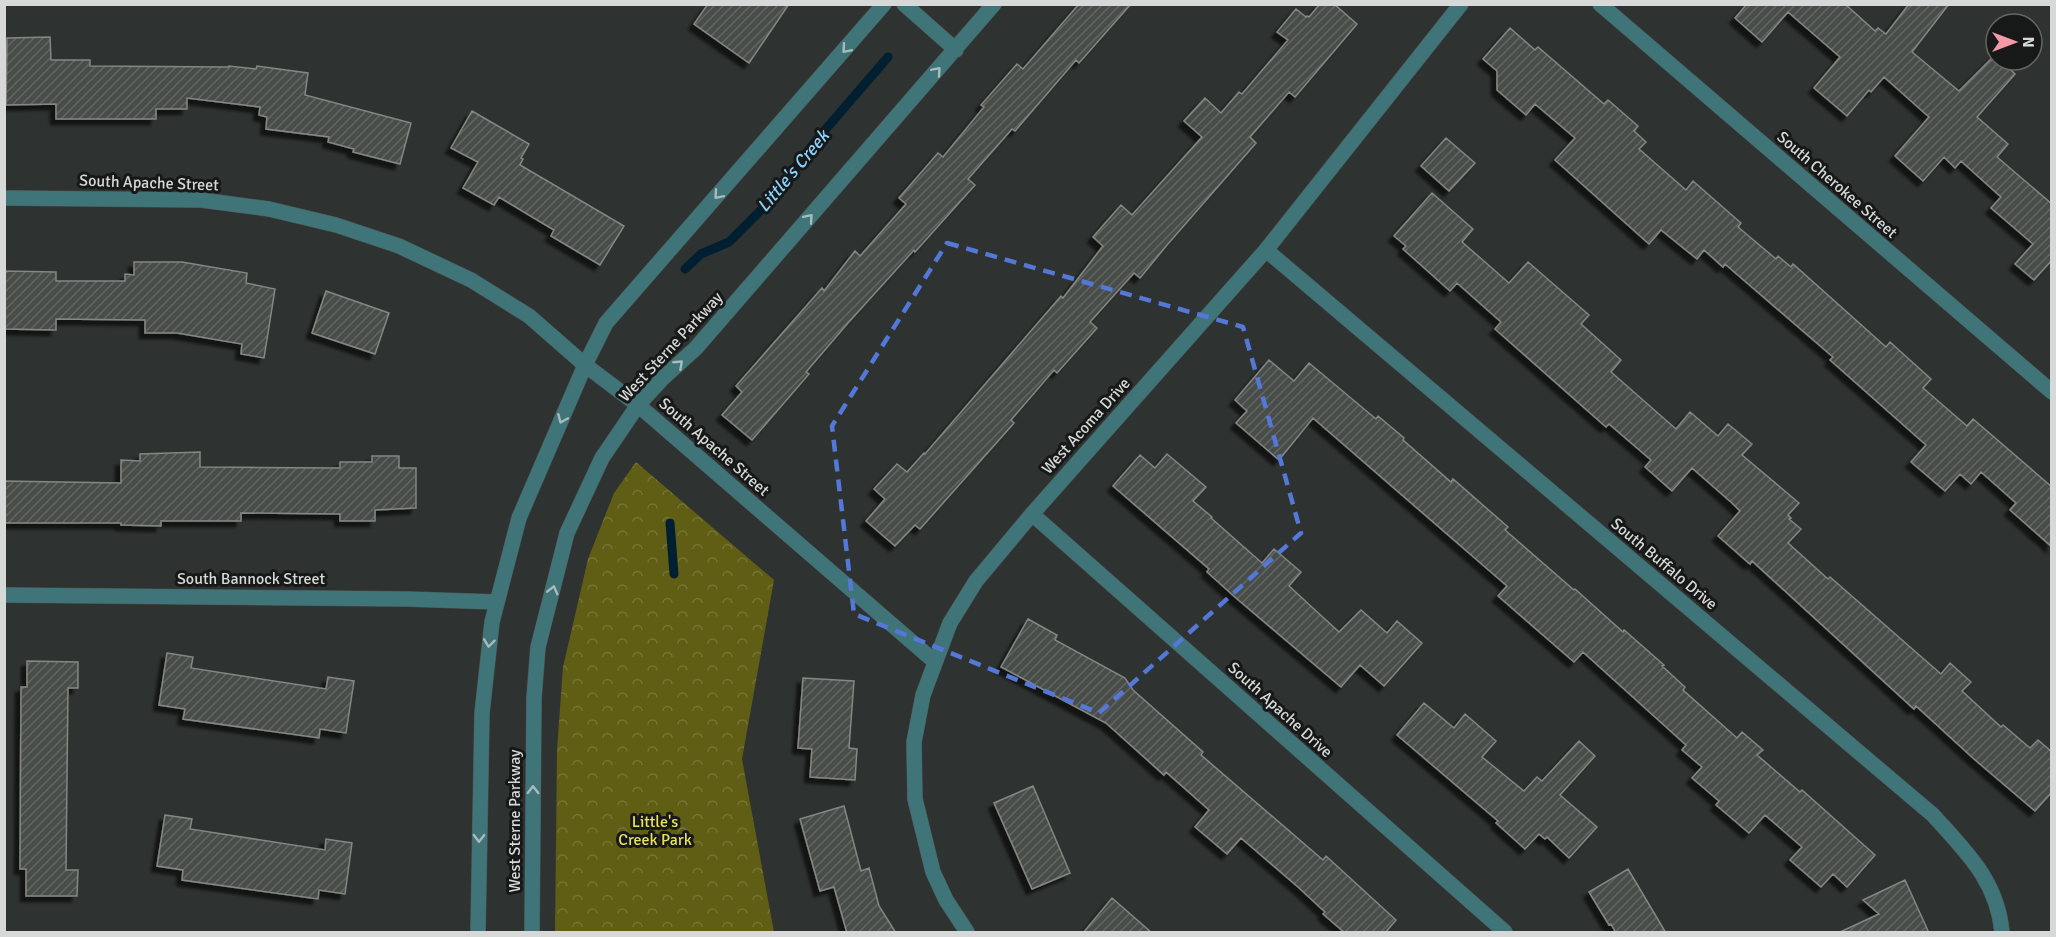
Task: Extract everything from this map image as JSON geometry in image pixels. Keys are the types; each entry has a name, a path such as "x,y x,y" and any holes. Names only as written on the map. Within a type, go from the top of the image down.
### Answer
{"street":[{"name":"West Sterne Parkway","path":"478,933 482,713 492,622 519,518 585,365 606,323 884,4"},
{"path":"904,4 956,50"},
{"name":"West Sterne Parkway","path":"532,933 534,698 538,647 567,532 602,458 638,405 696,348 994,4"},
{"name":"West Acoma Drive","path":"967,933 946,900 933,872 915,800 914,742 922,695 950,623 976,581 1032,514 1266,250 1461,4"},
{"name":"South Cherokee Street","path":"1600,4 2052,392"},
{"name":"South Apache Street","path":"4,198 201,200 269,208 336,225 399,246 471,280 529,316 585,365 638,405 934,661"},
{"name":"South Buffalo Drive","path":"1266,250 1933,815 1967,853 1991,887 2001,918 2002,933"},
{"name":"South Apache Drive","path":"1032,514 1505,933"},
{"name":"South Bannock Street","path":"4,596 407,599 497,602"}],"highlighted area":[{"path":"947,243 1243,327 1301,533 1099,713 854,614 832,426"}],"green space":[{"name":"Little's Creek Park","path":"636,462 774,580 742,759 774,932 555,932 557,750 563,667 588,559 614,493"}],"building":[{"path":"708,4 789,4 749,63 694,24"},
{"path":"1079,4 1131,4 1079,63 1076,60 1015,131 1012,129 968,179 975,185 848,323 806,372 809,374 752,440 722,415 742,392 736,386 822,288 824,291 855,251 860,256 906,204 899,198 938,153 943,157 984,107 981,105 1017,64 1023,69"},
{"path":"1320,4 1334,4 1357,24 1295,97 1289,92 1250,137 1256,143 1140,278 1134,273 1090,322 1097,328 1057,373 1054,370 1011,420 1014,423 920,529 915,525 895,546 866,521 885,499 874,489 897,464 907,472 925,454 1061,296 1063,298 1103,246 1093,237 1121,205 1132,215 1202,137 1184,121 1205,98 1221,113 1239,92 1242,94 1288,40 1277,32 1296,9 1309,17"},
{"path":"1747,4 1845,4 1875,31 1878,28 1886,34 1909,4 1949,4 1912,52 1959,91 1984,66 1984,72 2013,72 2015,74 1977,117 2008,144 1997,157 2052,204 2052,260 2034,280 2015,264 2033,244 1991,208 2001,197 1961,161 1955,168 1944,157 1923,181 1895,156 1929,117 1884,77 1871,92 1869,90 1847,116 1814,88 1840,57 1788,12 1762,42 1735,18"},
{"path":"1510,28 1535,50 1538,47 1604,104 1608,100 1638,126 1634,131 1646,142 1639,149 1686,190 1693,181 1741,223 1738,227 1776,259 1778,256 1791,267 1793,264 1886,347 1890,342 1931,379 1923,388 1967,426 1973,419 2052,487 2052,547 2010,510 2016,503 1981,472 1971,484 1960,474 1945,491 1911,462 1926,445 1830,360 1833,357 1725,264 1723,267 1704,250 1697,259 1661,230 1649,244 1555,160 1575,138 1535,104 1526,115 1497,90 1497,71 1483,59"},
{"path":"50,37 51,60 90,60 90,66 229,66 256,69 257,66 308,73 305,95 411,123 400,164 353,152 354,149 328,142 329,137 266,129 267,117 259,115 260,107 187,98 187,109 156,109 156,119 56,119 56,104 6,105 7,38"},
{"path":"472,111 529,144 521,158 523,159 520,165 624,226 600,265 551,236 554,230 499,197 494,205 463,188 478,162 451,148"},
{"path":"1446,138 1475,163 1449,191 1421,166"},
{"path":"1432,193 1473,229 1462,242 1509,283 1528,262 1589,315 1581,324 1621,360 1611,372 1676,429 1690,412 1718,436 1728,424 1752,444 1742,455 1799,503 1788,515 1791,518 1789,519 1801,529 1788,543 1941,674 1950,663 1971,682 1962,691 2001,727 2003,725 2030,748 2038,740 2052,752 2052,792 2035,811 1916,706 1914,709 1752,561 1750,564 1718,536 1740,511 1732,503 1692,468 1672,491 1645,467 1651,460 1609,424 1606,427 1495,329 1501,322 1457,283 1450,291 1403,249 1406,246 1394,236"},
{"path":"134,262 182,262 247,273 246,283 275,289 264,358 241,354 242,344 177,333 145,333 145,320 56,319 56,330 4,329 4,271 56,272 56,281 125,281 125,274 134,275"},
{"path":"326,291 389,313 375,354 312,333"},
{"path":"1269,360 1294,381 1309,363 1376,419 1378,416 1451,482 1453,479 1508,527 1505,530 1664,665 1662,666 1685,687 1683,690 1737,738 1742,732 1763,750 1757,755 1800,792 1802,790 1875,855 1847,887 1833,874 1821,887 1790,860 1802,847 1765,815 1749,833 1716,805 1719,801 1692,778 1702,767 1682,750 1686,745 1583,652 1574,662 1498,596 1507,586 1313,418 1279,460 1236,423 1247,411 1235,400"},
{"path":"200,452 200,467 340,468 340,462 372,462 372,456 399,456 399,468 416,468 416,508 375,510 375,521 340,521 340,514 241,513 241,521 161,521 161,526 121,525 121,523 4,523 4,481 121,483 121,460 140,461 140,454"},
{"path":"1167,454 1206,487 1193,501 1262,563 1274,549 1301,572 1289,586 1339,632 1361,610 1387,633 1397,621 1422,643 1384,686 1360,665 1341,687 1236,598 1207,572 1209,569 1113,486 1140,455 1155,468"},
{"path":"1028,619 1057,635 1055,640 1125,678 1133,690 1203,752 1201,755 1323,860 1326,856 1396,920 1385,933 1345,933 1323,914 1325,912 1298,887 1241,838 1227,854 1195,827 1209,810 1166,772 1164,775 1106,723 1001,667"},
{"path":"167,653 193,657 191,668 326,689 328,677 354,681 346,733 320,729 319,738 183,719 185,709 159,705"},
{"path":"27,661 78,662 78,688 68,688 66,870 78,870 77,896 26,896 26,869 20,869 21,687 27,687"},
{"path":"803,678 854,681 849,748 857,749 855,780 810,777 812,749 798,748"},
{"path":"1424,703 1454,728 1465,714 1496,741 1482,757 1524,791 1537,777 1542,781 1579,741 1595,756 1560,795 1597,827 1569,858 1547,837 1545,839 1539,834 1525,849 1496,823 1498,821 1397,735"},
{"path":"1033,786 1070,873 1032,889 994,803"},
{"path":"844,806 861,871 869,868 879,906 896,933 847,933 834,887 820,891 800,819"},
{"path":"165,815 192,819 190,829 325,850 326,839 352,843 345,894 319,890 318,899 182,880 183,870 157,866"},
{"path":"1628,869 1666,933 1616,933 1589,892"},
{"path":"1905,880 1929,933 1838,933 1879,914 1863,900"},
{"path":"1112,898 1152,933 1083,933"}],"waterway":[{"name":"Little's Creek","path":"685,269 701,254 729,242 764,207 819,137 888,57"},
{"name":"Little's Creek","path":"670,523 674,574"}]}
